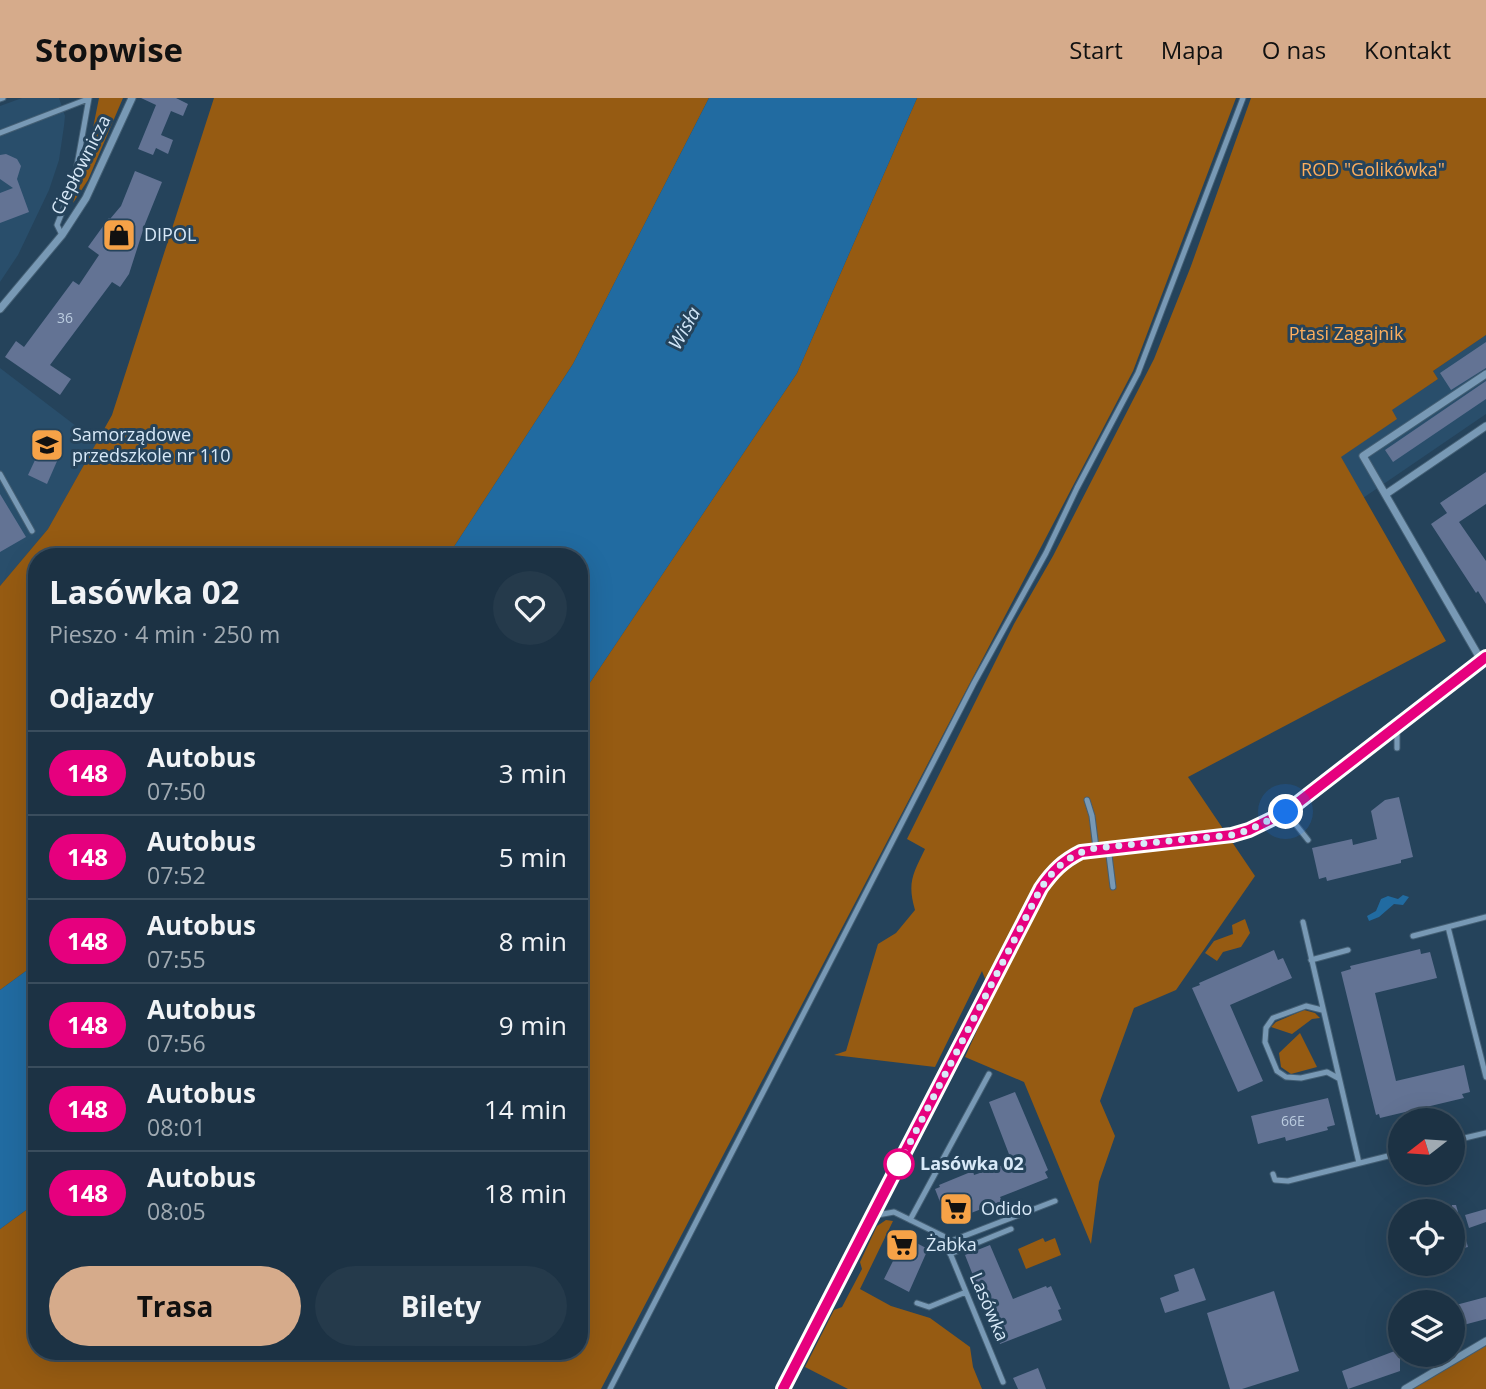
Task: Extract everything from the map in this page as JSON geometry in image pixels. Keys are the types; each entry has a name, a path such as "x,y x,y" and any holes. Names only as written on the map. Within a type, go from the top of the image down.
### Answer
{"street":[{"name":"Ciepłownicza","path":"0,309 62,235 86,198 132,98"},
{"path":"783,1389 1041,888 1062,862 1096,848 1232,835 1249,830 1286,812 1484,658 1363,456 1486,374"},
{"path":"1385,494 1486,426"},
{"path":"1405,1389 1486,1341"}],"lane":[{"path":"610,1389 974,683 1046,554 1076,488 1138,373 1205,205 1243,98"},
{"path":"62,235 57,225 74,182 89,99"},
{"path":"0,133 89,99"},
{"path":"0,474 32,531"},
{"path":"1396,748 1397,727"},
{"path":"1087,800 1096,848"},
{"path":"1286,812 1308,840"},
{"path":"1108,847 1113,887"},
{"path":"1413,936 1486,918"},
{"path":"1303,922 1359,1163"},
{"path":"1448,927 1486,1077"},
{"path":"1311,960 1348,950"},
{"path":"1322,1010 1306,1006 1273,1018 1266,1028 1265,1042 1277,1071 1286,1077 1327,1072 1338,1078"},
{"path":"910,1220 989,1074"},
{"path":"1465,1138 1486,1133"},
{"path":"1273,1174 1279,1182 1388,1156"},
{"path":"872,1216 894,1212 943,1236 946,1243 1055,1201"},
{"path":"950,1254 1011,1229"},
{"name":"Lasówka","path":"946,1243 1003,1382"},
{"path":"917,1303 929,1307 966,1292"}],"shaded area":[{"path":"22,98 59,98 65,116 64,126 59,160 49,190 18,255 0,282 0,106"},
{"path":"1486,335 1486,414 1363,498 1340,457 1396,419 1391,410 1438,379 1433,371"},
{"name":"Samorządowe przedszkole nr 110","path":"0,368 97,442 48,529 32,548 28,548 28,553 0,586"}],"green space":[{"path":"99,98 123,98 88,180 73,203 90,143"},
{"path":"214,98 709,98 573,364 453,548 32,548 48,529 112,415"},
{"path":"917,98 1236,98 1133,371 601,1389 0,1389 0,1229 28,1209 28,1360 588,1360 588,686 797,373"},
{"path":"1251,98 1486,98 1486,335 1433,371 1438,379 1392,410 1397,419 1341,457 1446,641 1188,777 1255,876 1176,990 1134,1008 1100,1101 1115,1136 1099,1182 1091,1244 1024,1082 965,1057 992,997 982,971 935,1067 834,1055 846,1051 878,944 896,933 915,910 912,878 925,849 907,839 1014,624 1053,556 1154,359 1191,266"},
{"path":"28,553 28,970 0,990 0,586"},
{"path":"1245,919 1250,933 1241,947 1223,952 1217,961 1205,953 1214,941 1233,934 1232,925"},
{"path":"1304,1010 1315,1013 1320,1018 1312,1019 1292,1034 1271,1027 1276,1022"},
{"path":"1300,1033 1317,1067 1291,1074 1281,1067 1279,1053"},
{"path":"886,1220 893,1221 860,1289 891,1306 930,1318 970,1347 973,1367 982,1389 848,1389 805,1367 834,1310 842,1307 862,1269 860,1262 877,1226"},
{"path":"1043,1238 1045,1242 1055,1238 1061,1255 1026,1269 1018,1249"},
{"path":"1486,1343 1486,1389 1408,1389 1445,1367 1465,1367 1465,1355"}],"water":[{"name":"Wisła","path":"709,98 917,98 797,373 588,686 588,548 453,548 573,364"},
{"path":"1403,895 1409,897 1403,905 1394,904 1379,917 1369,921 1367,916 1376,911 1381,899 1388,896 1398,899"},
{"path":"28,970 28,1209 0,1229 0,990"}],"building":[{"path":"141,98 176,98 188,104 183,116 171,111 161,135 173,140 168,154 156,148 153,155 138,149 156,105"},
{"path":"6,154 17,159 21,166 17,179 29,212 0,223 0,193 13,188 0,179 0,155"},
{"path":"135,171 162,182 129,274 120,287 112,282 50,365 71,379 60,395 5,357 16,341 24,347 73,281 79,285 99,255 88,247 121,206"},
{"path":"1486,342 1486,368 1451,390 1440,373"},
{"path":"1486,381 1486,399 1393,462 1385,450"},
{"path":"43,443 61,452 47,484 28,475"},
{"path":"1486,472 1486,504 1459,522 1486,561 1486,604 1431,524 1447,513 1440,503"},
{"path":"0,494 26,537 0,552"},
{"path":"1399,797 1413,857 1401,860 1401,863 1327,881 1326,877 1319,879 1312,848 1352,839 1353,845 1377,839 1371,811 1385,800"},
{"path":"1420,949 1421,954 1430,952 1437,978 1375,993 1396,1081 1464,1065 1470,1092 1462,1094 1464,1098 1422,1108 1388,1108 1388,1116 1380,1118 1379,1114 1376,1115 1341,972 1351,969 1350,966"},
{"path":"1274,950 1278,960 1283,958 1292,978 1230,1005 1263,1081 1238,1092 1192,988"},
{"path":"1015,1092 1048,1170 1045,1172 1048,1178 1000,1197 1002,1201 947,1220 935,1189 940,1187 939,1185 973,1171 974,1175 1012,1162 989,1102"},
{"path":"1328,1098 1335,1125 1327,1127 1328,1130 1286,1141 1285,1137 1258,1144 1251,1116"},
{"path":"1486,1209 1486,1222 1469,1228 1465,1215"},
{"path":"905,1237 928,1249 909,1292 884,1279"},
{"path":"990,1245 1013,1299 1051,1286 1061,1309 1058,1310 1062,1320 1000,1344 965,1255"},
{"path":"1194,1268 1206,1300 1165,1313 1160,1298 1179,1291 1174,1275"},
{"path":"1274,1291 1299,1371 1242,1389 1230,1389 1207,1313"},
{"path":"1486,1297 1486,1319 1465,1325 1465,1303"},
{"path":"1388,1354 1388,1367 1400,1367 1400,1371 1348,1389 1342,1371"},
{"path":"1038,1368 1046,1389 1018,1389 1013,1378"}],"bus line":[{"name":"148","path":"783,1389 1041,888 1062,862 1096,848 1232,835 1270,821 1286,812 1486,657"}],"place":[{"name":"DIPOL","path":"119,235"},
{"name":"Samorządowe przedszkole nr 110","path":"47,445"},
{"name":"Lasówka 02","path":"899,1164"},
{"name":"Odido","path":"956,1209"},
{"name":"Żabka","path":"902,1245"}],"route":[{"path":"899,1164 1041,888 1062,862 1096,848 1232,835 1286,812"}],"park label":[{"name":"ROD \"Golikówka\"","path":"1373,170"},
{"name":"Ptasi Zagajnik","path":"1346,334"}]}
